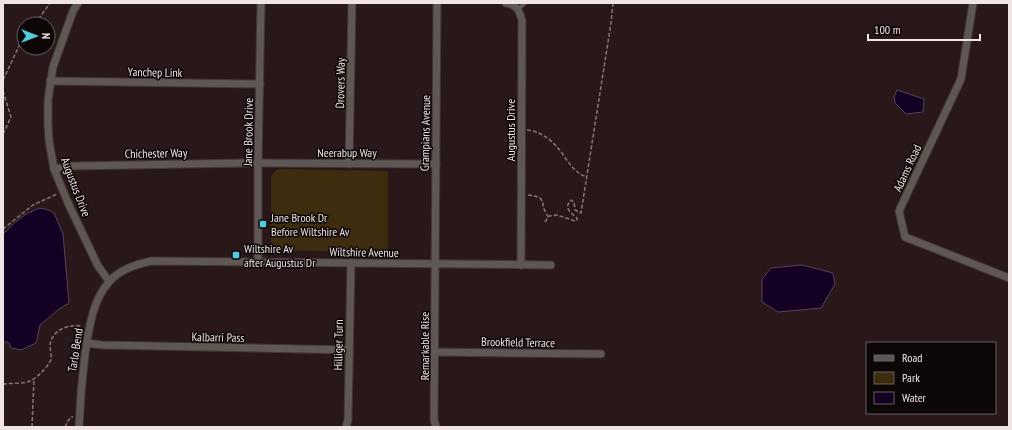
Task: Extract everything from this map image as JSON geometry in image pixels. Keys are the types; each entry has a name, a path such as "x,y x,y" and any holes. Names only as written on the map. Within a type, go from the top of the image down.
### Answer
{"street":[{"name":"Augustus Drive","path":"78,3 73,11 54,62 50,81 48,100 49,141 54,169 68,203 98,266 109,281"},
{"name":"Jane Brook Drive","path":"258,262 261,3"},
{"name":"Drovers Way","path":"349,164 352,3"},
{"name":"Grampians Avenue","path":"435,264 437,3"},
{"path":"506,3 518,9"},
{"name":"Adams Road","path":"973,3 961,79 899,211 905,237 1009,278"},
{"name":"Augustus Drive","path":"518,9 521,14 522,21 521,265"},
{"name":"Yanchep Link","path":"50,81 260,84"},
{"name":"Neerabup Way","path":"258,163 436,164"},
{"name":"Chichester Way","path":"54,169 73,166 258,163"},
{"name":"Wiltshire Avenue","path":"109,281 128,268 152,261 551,266"},
{"name":"Hilliger Turn","path":"346,427 348,420 351,263"},
{"name":"Remarkable Rise","path":"435,264 434,420 436,427"},
{"name":"Tarlo Bend","path":"79,427 82,379 87,343 95,305 100,294 109,281"},
{"name":"Kalbarri Pass","path":"87,343 102,345 349,350"},
{"name":"Brookfield Terrace","path":"435,352 601,354"}],"lane":[{"path":"518,9 525,3"}],"path":[{"path":"41,16 50,3"},
{"path":"545,222 549,216 557,215 573,221 577,220 577,218 569,212 567,207 571,200 574,202 575,210 581,213 612,24 613,3"},
{"path":"3,80 16,52"},
{"path":"3,91 11,117 3,134"},
{"path":"525,130 539,133 554,143 571,166 577,172 587,177"},
{"path":"3,229 33,205 59,193"},
{"path":"527,195 540,198 543,202 543,207 548,217"},
{"path":"3,384 29,382 34,379 44,369 51,358 50,346 55,333 66,327 78,325 85,326"},
{"path":"32,427 34,379"},
{"path":"66,427 71,417 74,417"}],"green space":[{"path":"278,169 388,171 388,253 279,250 271,244 271,176"}],"water":[{"path":"897,90 924,99 923,112 906,114 895,103 894,97"},
{"path":"40,208 54,213 63,234 69,303 59,309 40,325 36,343 21,350 11,348 9,343 3,341 3,234 20,218"},
{"path":"802,265 833,273 835,284 821,308 778,312 762,302 762,279 771,268"}],"place":[{"name":"Jane Brook Dr Before Wiltshire Av","path":"263,224"},
{"name":"Wiltshire Av after Augustus Dr","path":"236,255"}]}
